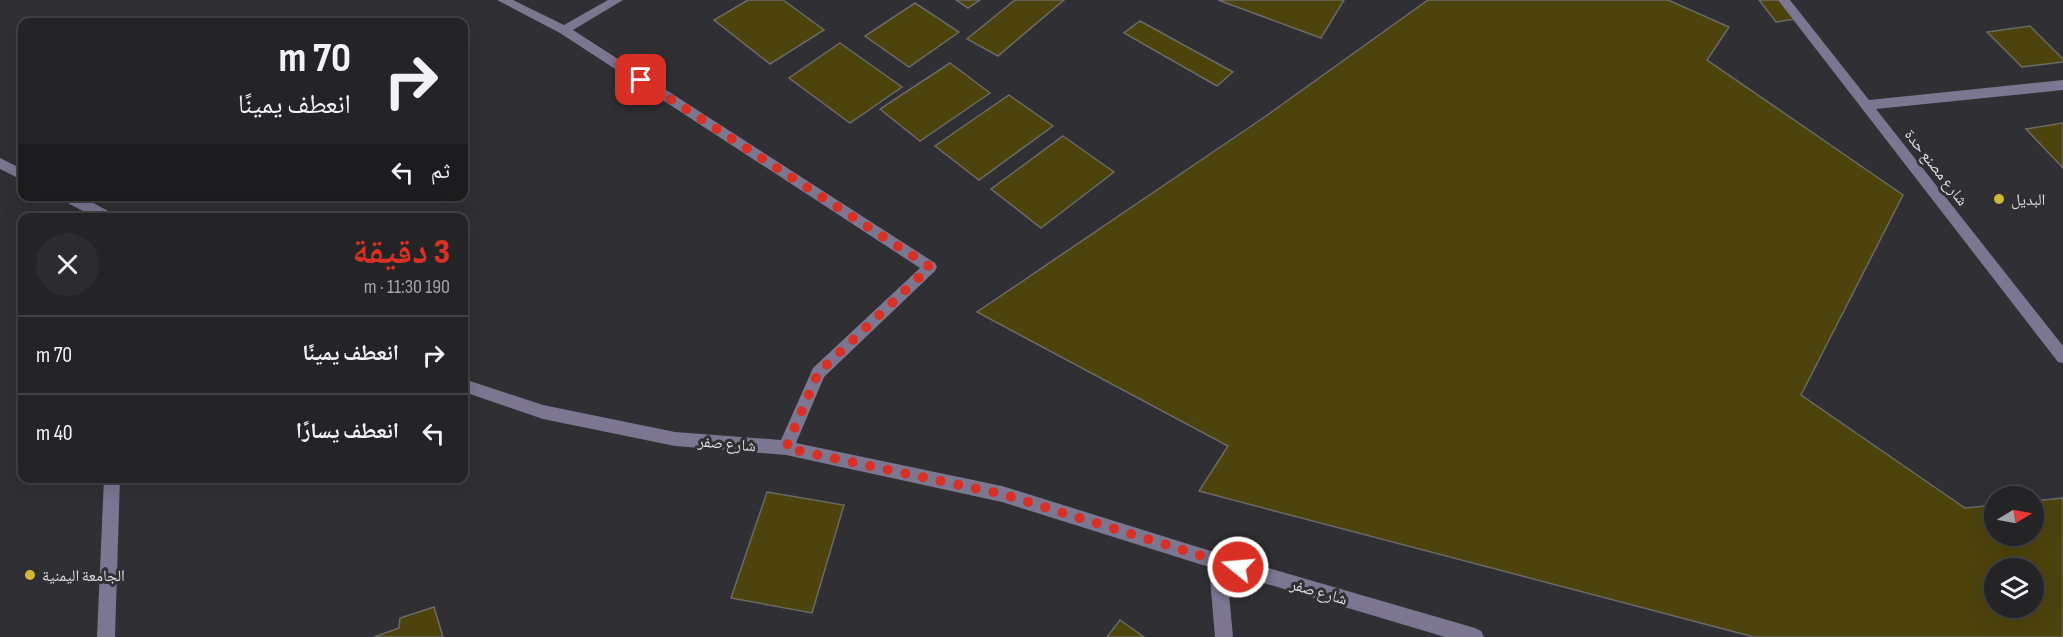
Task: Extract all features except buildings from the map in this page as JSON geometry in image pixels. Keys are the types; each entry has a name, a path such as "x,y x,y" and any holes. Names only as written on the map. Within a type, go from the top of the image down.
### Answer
{"street":[{"path":"503,0 564,30 930,267 818,373 786,448"},
{"path":"564,30 617,0"},
{"name":"شارع مصنع حدة","path":"1784,0 2063,357"},
{"path":"1865,105 2063,85"},
{"path":"0,164 18,173"},
{"path":"77,201 99,213"},
{"name":"شارع صفر","path":"468,387 543,412 675,439 786,448 1002,494 1216,561 1475,637"},
{"path":"106,637 112,483"},
{"path":"1216,561 1224,637"}],"place":[{"name":"البديل","path":"1999,199"},
{"name":"الجامعة اليمنية","path":"30,575"}],"route":[{"path":"641,80 930,267 818,373 786,448 1002,494 1238,567"}]}
